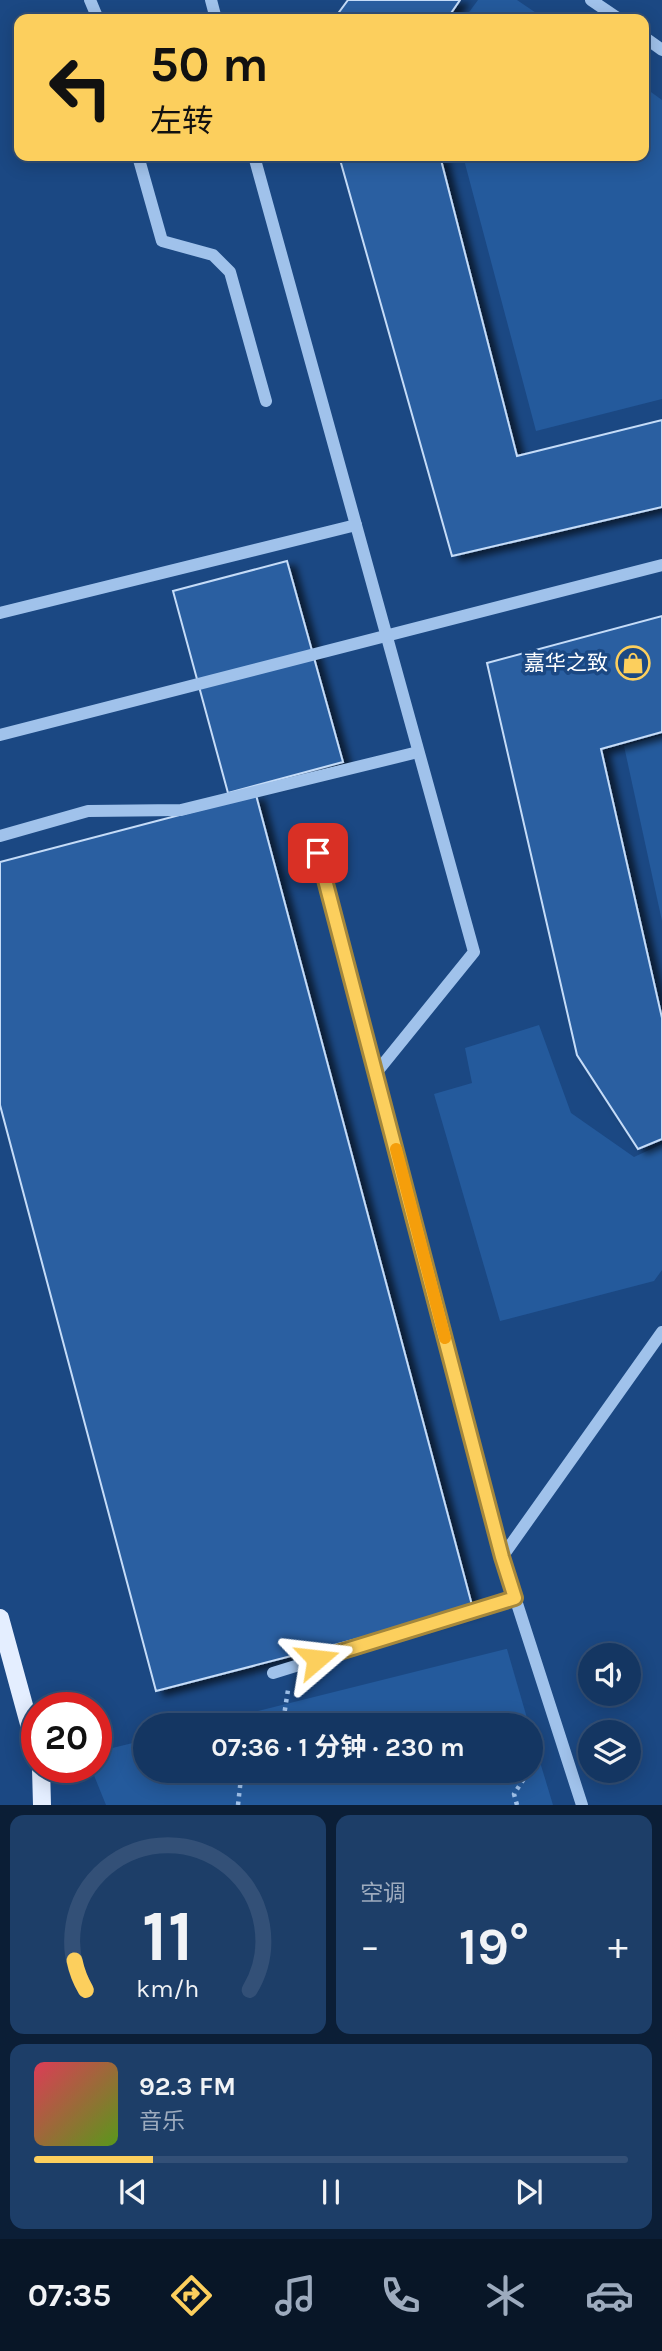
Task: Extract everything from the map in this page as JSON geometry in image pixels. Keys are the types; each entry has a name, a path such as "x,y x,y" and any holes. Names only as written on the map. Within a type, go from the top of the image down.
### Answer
{"main road":[{"path":"0,1618 21,1695"},
{"path":"41,1783 42,1805"}],"street":[{"path":"591,0 612,14"},
{"path":"139,161 162,241 213,255 230,272 266,401"},
{"path":"255,161 474,952 376,1073"},
{"path":"0,613 356,525"},
{"path":"0,735 662,565"},
{"path":"0,836 88,811 181,810 418,752"},
{"path":"318,853 502,1557 582,1805"},
{"path":"502,1557 662,1332"},
{"path":"273,1672 515,1598"}],"path":[{"path":"284,1713 292,1666"},
{"path":"238,1805 240,1783"},
{"path":"517,1805 514,1794 521,1783"}],"shaded area":[{"path":"478,0 517,0 538,14 468,14"},
{"path":"649,91 662,100 662,399 536,431 464,161 649,161"},
{"path":"662,735 662,921 624,746"},
{"path":"539,1025 571,1113 634,1157 662,1144 662,1270 654,1281 500,1321 434,1094 472,1083 465,1048"},
{"path":"506,1649 526,1713 250,1713"},
{"path":"133,1743 133,1783 543,1783 543,1772 553,1805 106,1805 97,1783 112,1783 112,1748"}],"building":[{"path":"348,0 460,0 450,14 338,14"},
{"path":"340,161 441,161 517,456 662,420 662,507 452,556"},
{"path":"287,561 343,762 228,793 173,591"},
{"path":"662,616 662,732 601,749 662,1018 662,1139 638,1149 577,1055 487,663"},
{"path":"256,795 473,1609 156,1691 0,1105 0,862"}],"slow traffic":[{"path":"396,1149 445,1338"}],"place":[{"name":"嘉华之致","path":"633,663"}],"route":[{"path":"317,1659 515,1598 318,853"}]}
